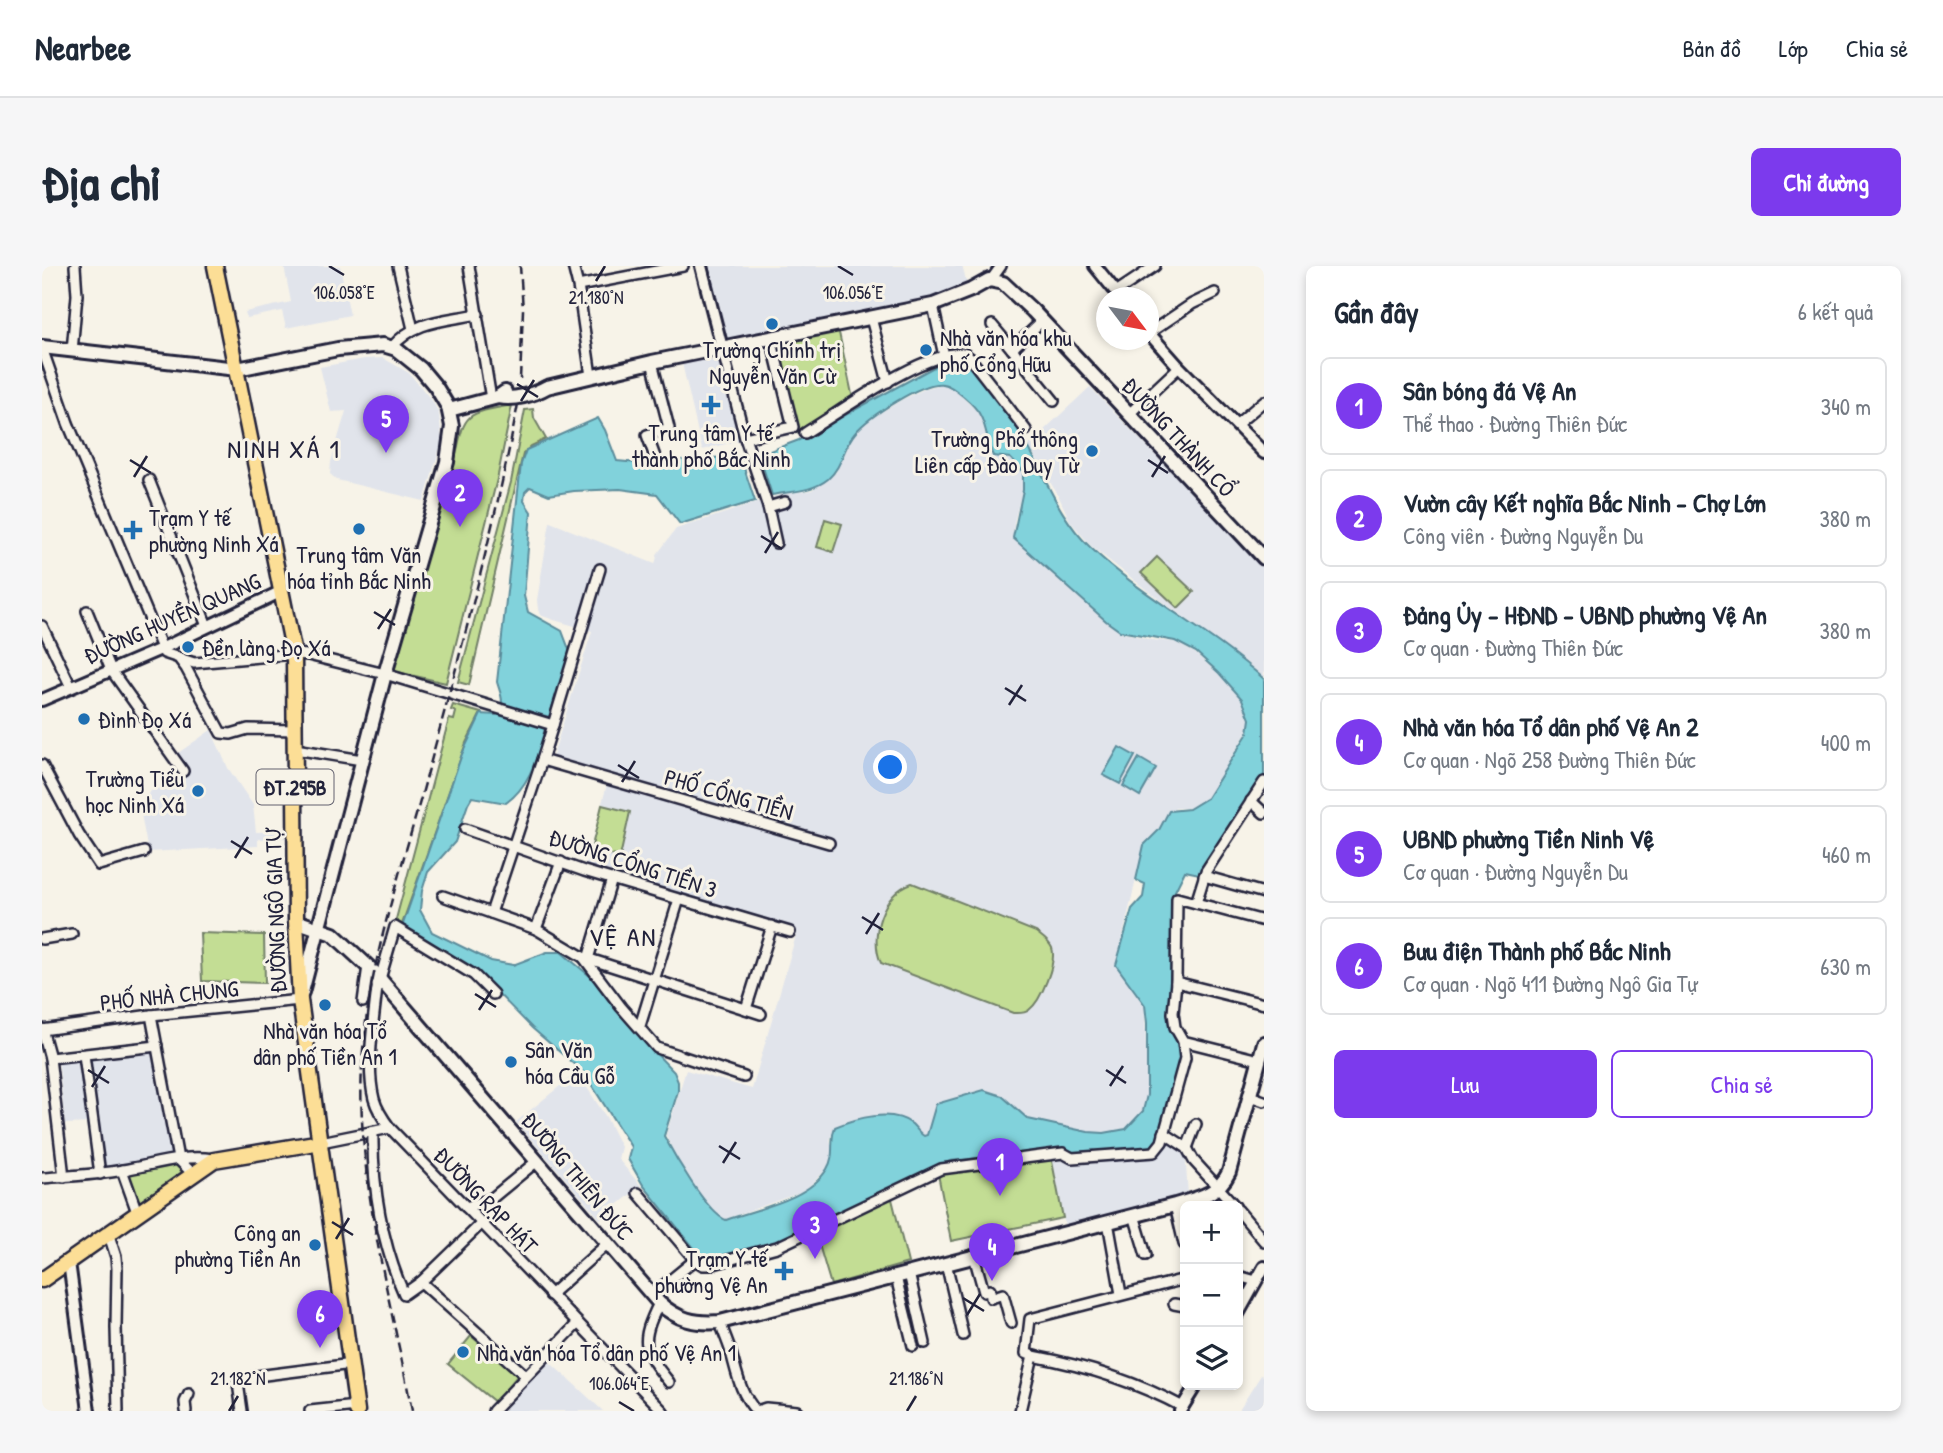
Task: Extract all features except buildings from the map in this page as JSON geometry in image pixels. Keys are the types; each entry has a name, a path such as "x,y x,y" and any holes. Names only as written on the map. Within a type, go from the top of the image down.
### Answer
{"main road":[{"name":"ĐT.295B","path":"215,266 237,369"},
{"path":"449,410 495,398 506,391 537,385 547,387 652,362 933,305 991,279"},
{"name":"ĐƯỜNG THÀNH CỔ","path":"991,279 1007,286 1042,321 1264,558"},
{"path":"42,347 237,369 366,345 392,347 426,375 449,410 452,426 447,462 385,674 300,1000"},
{"name":"ĐƯỜNG NGÔ GIA TỰ","path":"237,369 294,654 296,921 300,1000 357,1408"},
{"name":"ĐƯỜNG THIÊN ĐỨC","path":"296,921 333,934 368,966 656,1299 673,1315 687,1321 720,1322 1180,1204"},
{"path":"1219,1188 1229,1172 1264,1043"},
{"path":"42,1280 214,1160 321,1142"},
{"name":"ĐƯỜNG THIÊN ĐỨC","path":"1200,1201 1219,1188"}],"street":[{"path":"72,351 77,295 75,266"},
{"path":"398,266 413,329"},
{"path":"469,266 495,398"},
{"path":"573,266 591,376"},
{"path":"578,286 683,266"},
{"path":"701,266 745,438 768,507 776,543"},
{"path":"991,279 1001,266"},
{"path":"1095,266 1112,287"},
{"path":"1129,287 1156,266"},
{"path":"1159,325 1215,293"},
{"path":"933,305 944,356"},
{"path":"392,347 405,333 422,325 478,314"},
{"path":"871,318 888,382"},
{"path":"1012,349 1042,321"},
{"path":"992,325 1054,401"},
{"path":"745,438 793,427 771,338"},
{"path":"1159,344 1264,453"},
{"path":"42,347 68,423 164,653 197,663 294,654 385,674 548,724"},
{"path":"805,433 888,382 944,356 963,353 1026,430"},
{"path":"652,362 669,428 647,435 655,457"},
{"path":"1129,414 1179,367"},
{"path":"1236,425 1264,401"},
{"path":"149,480 207,626"},
{"path":"768,507 785,502"},
{"path":"491,913 542,760 548,724 600,569"},
{"name":"ĐƯỜNG HUYỀN QUANG","path":"42,700 161,649 282,592"},
{"path":"87,611 111,670 183,771"},
{"path":"42,626 71,687"},
{"path":"179,658 221,733 230,734 248,729 295,730"},
{"path":"295,749 362,760"},
{"name":"PHỐ CỔNG TIỀN","path":"542,760 830,843"},
{"path":"42,765 79,835 99,865 144,852"},
{"path":"1195,903 1204,876 1264,782"},
{"path":"1251,801 1264,813"},
{"name":"ĐƯỜNG CỔNG TIỀN 3","path":"465,829 612,879 790,932"},
{"path":"536,929 561,862"},
{"path":"1204,876 1264,893"},
{"path":"585,958 612,879"},
{"path":"443,896 536,929 585,958 761,1014"},
{"path":"638,1193 695,1260 703,1265 710,1265 777,1247 941,1169 1063,1153 1072,1158 1154,1152 1161,1145 1185,1058 1184,1041 1175,1027 1173,1013 1177,982 1177,898 1264,921"},
{"path":"640,1027 679,899"},
{"path":"746,1009 772,926"},
{"name":"ĐƯỜNG RẠP HÁT","path":"493,994 474,975 395,927 379,978 371,1049 374,1099 390,1128 663,1411"},
{"path":"42,939 72,934"},
{"path":"585,958 621,1007 657,1048 744,1077"},
{"path":"363,1002 368,966"},
{"path":"1177,982 1264,1004"},
{"name":"PHỐ NHÀ CHUNG","path":"42,1029 300,1000"},
{"path":"151,1015 178,1159 192,1173"},
{"path":"42,1029 50,1058 64,1177"},
{"path":"1184,1041 1259,1060"},
{"path":"50,1058 157,1046"},
{"path":"85,1055 100,1174"},
{"path":"1250,1096 1264,1101"},
{"path":"1187,1148 1196,1124"},
{"path":"321,1142 390,1128"},
{"path":"373,1132 373,1158 387,1244 394,1272 404,1294 421,1282 482,1223"},
{"path":"1164,1133 1187,1148 1194,1161 1230,1201"},
{"path":"42,1178 100,1174 178,1159 201,1157 214,1160"},
{"path":"466,1207 491,1199 537,1161"},
{"path":"122,1170 137,1212"},
{"path":"1175,1205 1180,1227"},
{"path":"1134,1215 1146,1255"},
{"path":"1243,1216 1264,1241"},
{"path":"1108,1222 1121,1294"},
{"path":"108,1232 116,1256 117,1269 118,1411"},
{"path":"550,1295 607,1244"},
{"path":"974,1255 984,1292 990,1290 991,1298 1003,1294 1011,1323"},
{"path":"668,1382 650,1359 646,1342 656,1299 695,1260"},
{"path":"69,1262 89,1411"},
{"path":"946,1263 962,1335"},
{"path":"1243,1305 1264,1266"},
{"path":"909,1273 925,1343"},
{"path":"895,1277 913,1346"},
{"path":"1243,1277 1256,1281"},
{"path":"1180,1280 1030,1318 1026,1353 1080,1365 1133,1383 1182,1409 1193,1390"},
{"path":"421,1282 526,1376"},
{"path":"1174,1304 1180,1305"},
{"path":"720,1322 731,1350 735,1374 744,1395 757,1411 766,1408 797,1411"},
{"path":"493,1411 578,1323"},
{"path":"1020,1411 1033,1356"},
{"path":"242,1411 238,1383 257,1376 352,1364"},
{"path":"186,1411 189,1394"},
{"path":"310,1411 357,1408"}],"shaded area":[{"path":"284,266 340,266 350,315 286,328 282,311 247,318 245,312 291,302"},
{"name":"Trường Chính trị Nguyễn Văn Cừ","path":"709,266 962,266 967,284 936,300 726,345"},
{"path":"383,358 409,373 433,402 439,414 442,441 424,501 337,480 330,474 346,411 331,412 320,367"},
{"name":"Trung tâm Y tế thành phố Bắc Ninh","path":"706,358 719,363 741,440 702,450 682,363"},
{"path":"942,384 953,388 980,414 992,456 1011,459 1022,471 1023,489 1014,522 1013,538 1120,632 1152,640 1175,642 1195,653 1218,673 1242,700 1250,720 1247,732 1207,798 1189,808 1169,811 1159,830 1144,845 1116,965 1145,1005 1147,1095 1143,1111 1136,1119 1126,1128 1104,1133 1088,1132 1028,1119 1002,1096 984,1089 936,1104 930,1129 927,1135 923,1136 901,1119 889,1116 863,1118 835,1127 830,1140 834,1152 826,1170 804,1191 726,1219 720,1217 703,1198 676,1157 666,1135 686,1070 752,1089 797,932 585,869 607,784 549,768 592,631 540,615 537,600 550,522 655,564 658,553 676,529 783,494 812,490 836,472 853,436 868,420 903,399"},
{"path":"1090,387 1264,569 1264,678 1091,546 1070,521 1028,445"},
{"name":"Trường Tiểu học Ninh Xá","path":"211,730 228,768 253,805 256,832 284,831 284,838 258,839 258,846 148,852 139,803 154,788 181,773 171,758"},
{"path":"153,1045 175,1162 97,1171 93,1123 65,1124 58,1058"},
{"path":"577,1072 606,1117 621,1147 618,1159 641,1186 600,1219 516,1122"},
{"path":"1165,1136 1185,1150 1188,1196 1065,1227 1051,1155"},
{"path":"546,1359 575,1385 603,1411 499,1411"},
{"path":"1261,1375 1264,1376 1264,1411 1238,1411"}],"green space":[{"path":"838,328 853,399 829,418 796,433 774,341"},
{"path":"512,405 498,475 446,683 393,671 464,426 474,414"},
{"path":"533,409 534,418 546,439 531,446 523,454 469,685 458,682 511,482 525,410"},
{"path":"825,519 842,524 833,552 817,547"},
{"path":"1157,557 1194,592 1178,608 1141,573"},
{"path":"453,705 481,713 466,743 401,927 395,923 449,719 454,720 456,712 451,710"},
{"path":"602,805 630,812 620,857 591,850"},
{"path":"912,883 1036,932 1047,941 1053,954 1050,971 1038,998 1029,1010 1013,1013 881,963 877,941 881,917 893,896"},
{"path":"200,933 264,935 265,983 202,981"},
{"path":"1050,1151 1063,1218 951,1241 938,1174"},
{"path":"178,1162 183,1171 182,1176 138,1206 128,1173"},
{"path":"891,1195 908,1263 831,1285 817,1232"},
{"path":"471,1336 518,1375 495,1402 448,1364"}],"water":[{"path":"945,361 968,361 1018,429 1061,510 1090,547 1132,582 1264,679 1264,777 1199,874 1185,871 1173,895 1172,902 1176,906 1171,1015 1183,1053 1161,1144 1154,1150 1070,1155 1068,1150 1057,1150 950,1161 784,1241 709,1261 702,1258 643,1185 628,1159 631,1147 584,1073 532,1028 482,977 402,927 462,754 481,714 496,715 501,706 502,699 497,682 521,464 526,450 598,418 617,461 638,463 740,456 755,501 680,524 657,494 620,489 549,495 530,487 525,492 524,501 531,512 524,596 528,612 562,631 570,652 549,717 529,711 527,721 545,729 536,760 522,788 506,803 472,797 455,842 428,872 420,910 432,932 491,961 513,965 547,952 561,952 591,977 674,1072 678,1091 664,1136 701,1195 718,1215 726,1220 782,1202 819,1180 830,1164 835,1127 863,1118 894,1116 912,1124 924,1136 927,1135 936,1104 984,1090 1002,1096 1028,1119 1088,1132 1104,1133 1126,1129 1143,1111 1147,1095 1147,1023 1145,1005 1116,965 1132,909 1143,897 1145,884 1136,880 1144,845 1159,830 1169,811 1189,809 1207,798 1248,733 1250,719 1242,699 1196,652 1175,641 1120,631 1013,538 1023,490 1023,471 1010,458 993,456 978,411 947,385 923,388 896,401 871,418 855,433 837,468 822,483 808,489 772,495 759,455 799,440"},
{"path":"1119,747 1135,756 1120,784 1103,775"},
{"path":"1139,758 1156,768 1140,796 1123,786"}],"railway":[{"path":"520,266 523,310 520,379"},
{"path":"412,1411 385,1283 364,1152 362,1067 365,1032 384,929 474,600 518,404"}],"place":[{"name":"Trường Chính trị Nguyễn Văn Cừ","path":"772,324"},
{"name":"Nhà văn hóa khu phố Cổng Hữu","path":"926,350"},
{"name":"Trung tâm Y tế thành phố Bắc Ninh","path":"711,405"},
{"name":"Trường Phổ thông Liên cấp Đào Duy Từ","path":"1092,451"},
{"name":"UBND phường Tiền Ninh Vệ","path":"386,453"},
{"name":"Vườn cây Kết nghĩa Bắc Ninh - Chợ Lớn","path":"460,527"},
{"name":"Trung tâm Văn hóa tỉnh Bắc Ninh","path":"359,529"},
{"name":"Trạm Y tế phường Ninh Xá","path":"133,530"},
{"name":"Đền làng Đọ Xá","path":"188,647"},
{"name":"Đình Đọ Xá","path":"84,719"},
{"name":"Trường Tiểu học Ninh Xá","path":"198,791"},
{"name":"Nhà văn hóa Tổ dân phố Tiền An 1","path":"325,1005"},
{"name":"Sân Văn hóa Cầu Gỗ","path":"511,1062"},
{"name":"Sân bóng đá Vệ An","path":"1000,1196"},
{"name":"Công an phường Tiền An","path":"315,1245"},
{"name":"Đảng Ủy - HĐND - UBND phường Vệ An","path":"815,1259"},
{"name":"Trạm Y tế phường Vệ An","path":"784,1271"},
{"name":"Nhà văn hóa Tổ dân phố Vệ An 2","path":"992,1281"},
{"name":"Bưu điện Thành phố Bắc Ninh","path":"320,1348"},
{"name":"Nhà văn hóa Tổ dân phố Vệ An 1","path":"463,1352"}],"district":[{"name":"NINH XÁ 1","path":"284,448"},
{"name":"VỆ AN","path":"623,936"}]}
